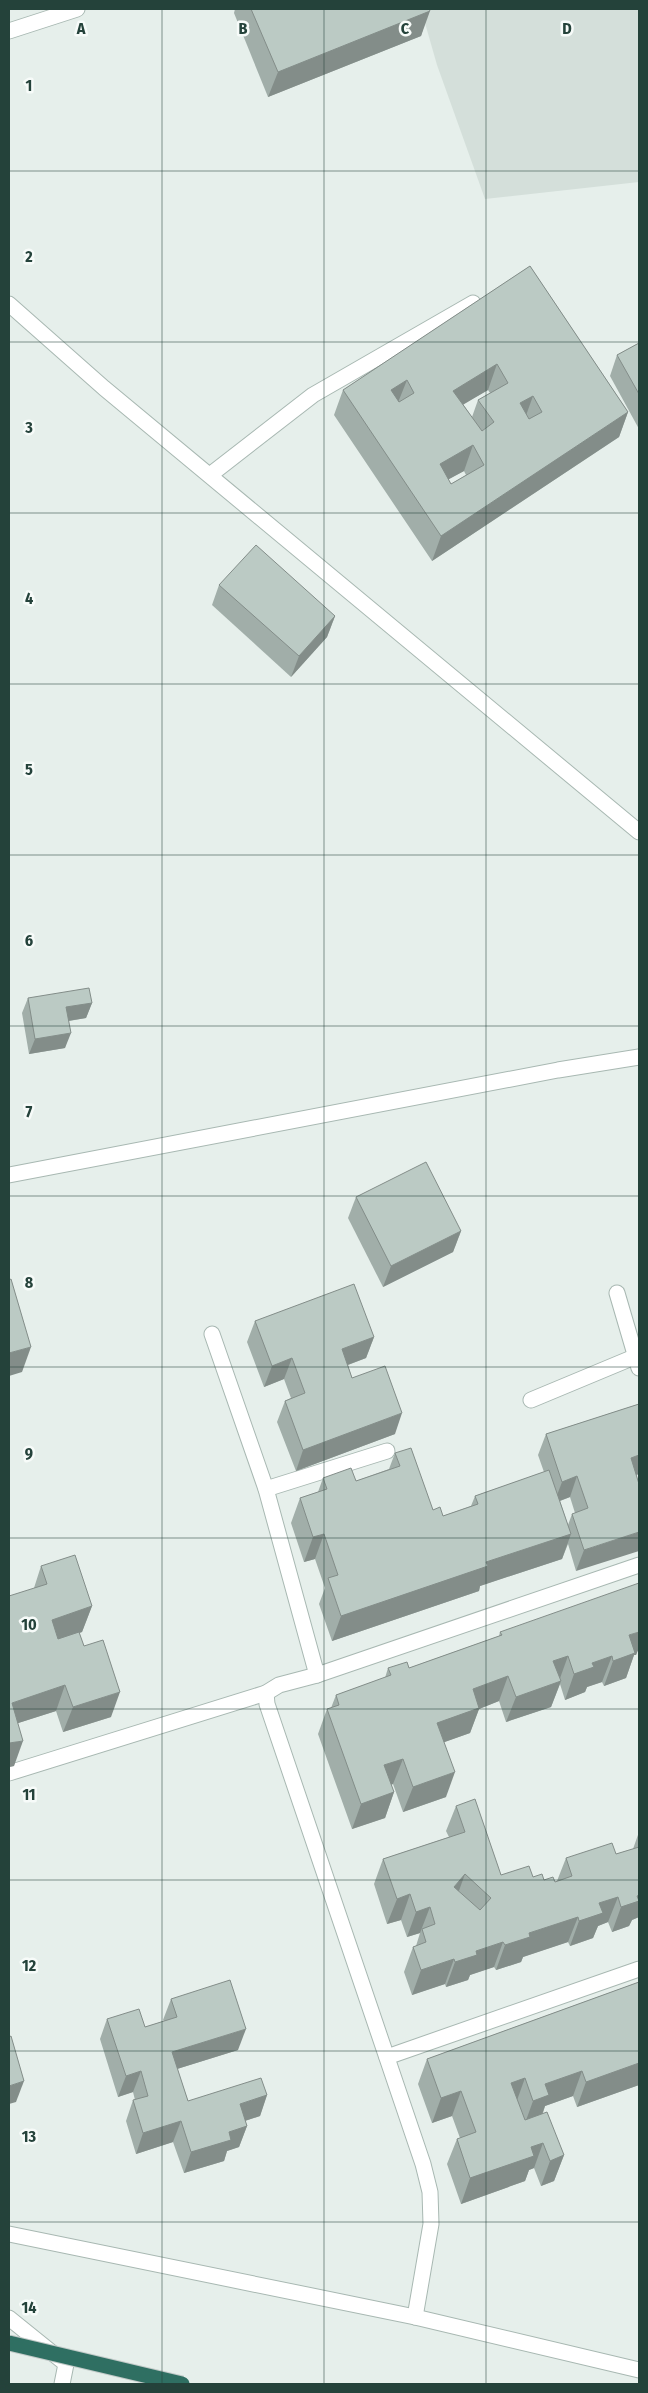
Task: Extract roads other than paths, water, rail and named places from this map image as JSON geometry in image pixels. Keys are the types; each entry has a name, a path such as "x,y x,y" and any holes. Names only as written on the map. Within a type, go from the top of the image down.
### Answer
{"highway":[{"path":"9,2343 182,2384"}],"street":[{"path":"9,31 77,9"},
{"path":"210,476 313,395 473,303"},
{"path":"9,304 210,476 639,832"},
{"path":"9,1175 558,1070 639,1057"},
{"path":"531,1400 638,1360 616,1293"},
{"path":"212,1334 266,1489 317,1675"},
{"path":"266,1489 386,1451"},
{"path":"9,1773 266,1692 279,1685 317,1675 639,1565"},
{"path":"266,1692 267,1704 423,2164 430,2192 431,2224 415,2317"},
{"path":"387,2057 639,1969"},
{"path":"9,2234 415,2317 639,2370"},
{"path":"9,2318 66,2364 62,2384"}]}
